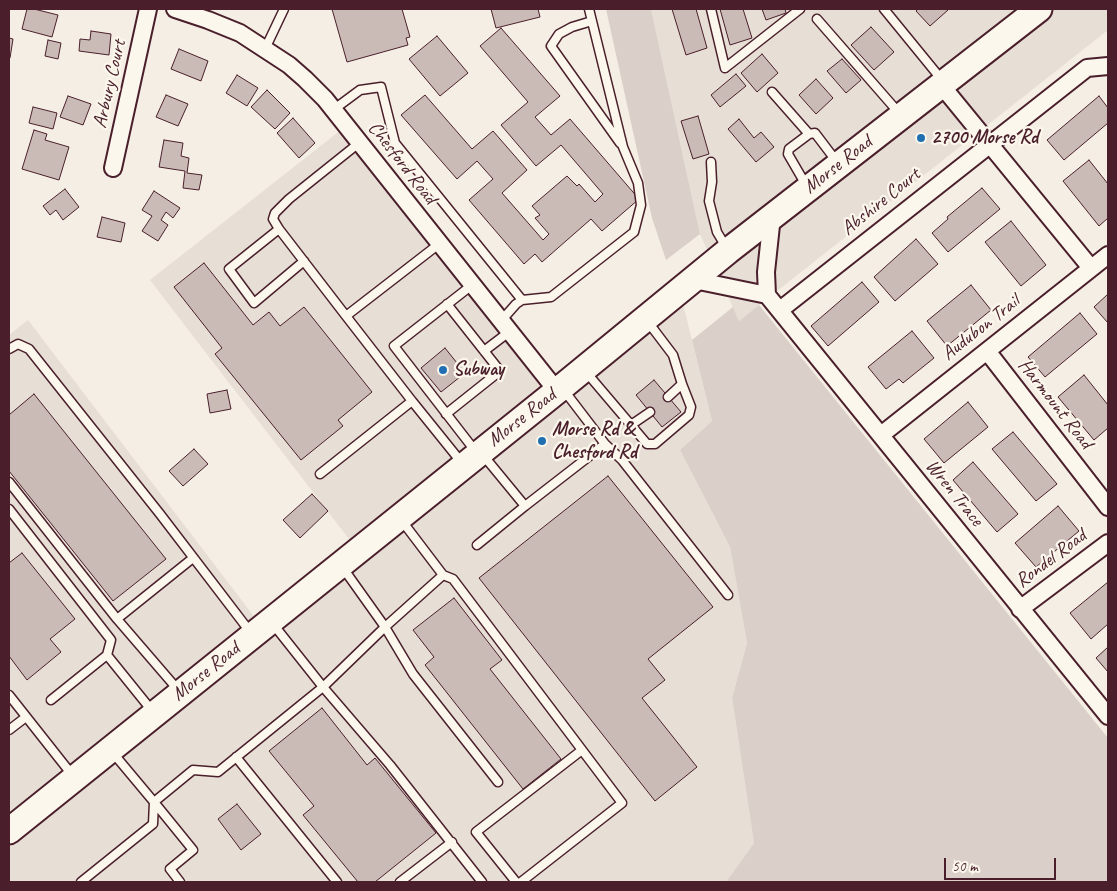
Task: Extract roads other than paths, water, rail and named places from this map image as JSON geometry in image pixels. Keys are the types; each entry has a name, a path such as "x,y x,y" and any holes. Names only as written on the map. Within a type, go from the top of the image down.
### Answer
{"main road":[{"name":"Morse Road","path":"9,831 728,251 839,163 944,85 1039,9"}],"street":[{"name":"Arbury Court","path":"112,168 148,9"},
{"name":"Chesford Road","path":"175,9 240,33 288,65 305,79 333,110 505,327 559,389"},
{"name":"Abshire Court","path":"780,310 1086,68 1108,66"},
{"path":"944,85 989,144 1092,268"},
{"path":"694,280 767,295 766,272 772,216"},
{"name":"Audubon Trail","path":"881,435 1108,255"},
{"name":"Wren Trace","path":"767,295 1108,716"},
{"name":"Harmount Road","path":"987,351 1108,507"},
{"name":"Rondel Road","path":"1020,609 1108,543"}],"lane":[{"path":"265,49 284,9"},
{"path":"484,351 505,327 516,304 522,300 551,297 634,232 641,205 638,183 623,147 589,9"},
{"path":"711,9 725,68 800,9"},
{"path":"884,9 944,85"},
{"path":"817,18 902,116"},
{"path":"592,21 572,27 559,34 551,46 623,147"},
{"path":"333,110 360,90 380,87 395,143 522,300"},
{"path":"772,92 809,134"},
{"path":"808,188 788,154 788,149 809,134 815,133 839,163"},
{"path":"359,143 289,199 275,213 273,219 412,401 474,456 525,506"},
{"path":"712,162 712,182 709,201 717,232 728,251"},
{"path":"279,229 229,269 254,303 304,261"},
{"path":"346,316 439,244"},
{"path":"472,285 394,346 446,414 474,456"},
{"path":"446,414 500,371 448,304"},
{"path":"584,369 646,444 655,444 689,415 691,407 673,354 646,318"},
{"path":"9,349 18,344 29,349 193,558 261,628 323,687 390,765 482,882"},
{"path":"668,397 682,384"},
{"path":"559,389 605,444 622,460 728,595"},
{"path":"320,474 412,401"},
{"path":"631,425 650,412"},
{"path":"477,545 605,444"},
{"path":"9,482 117,618 180,692"},
{"path":"9,509 111,640 107,655 51,700"},
{"path":"399,518 444,575 453,578 622,803 521,882"},
{"path":"117,618 193,558"},
{"path":"340,565 385,627 414,674 498,782"},
{"path":"81,882 153,824 154,802 193,770 218,772 323,687 385,627 444,575"},
{"path":"107,655 154,714"},
{"path":"9,695 74,778"},
{"path":"9,730 26,717"},
{"path":"110,750 193,850 170,869 180,882"},
{"path":"516,882 476,832 582,750"},
{"path":"236,757 337,882"},
{"path":"400,882 452,842"}],"place":[{"name":"2700 Morse Rd","path":"921,138"},
{"name":"Subway","path":"443,370"},
{"name":"Morse Rd & Chesford Rd","path":"542,441"}]}
